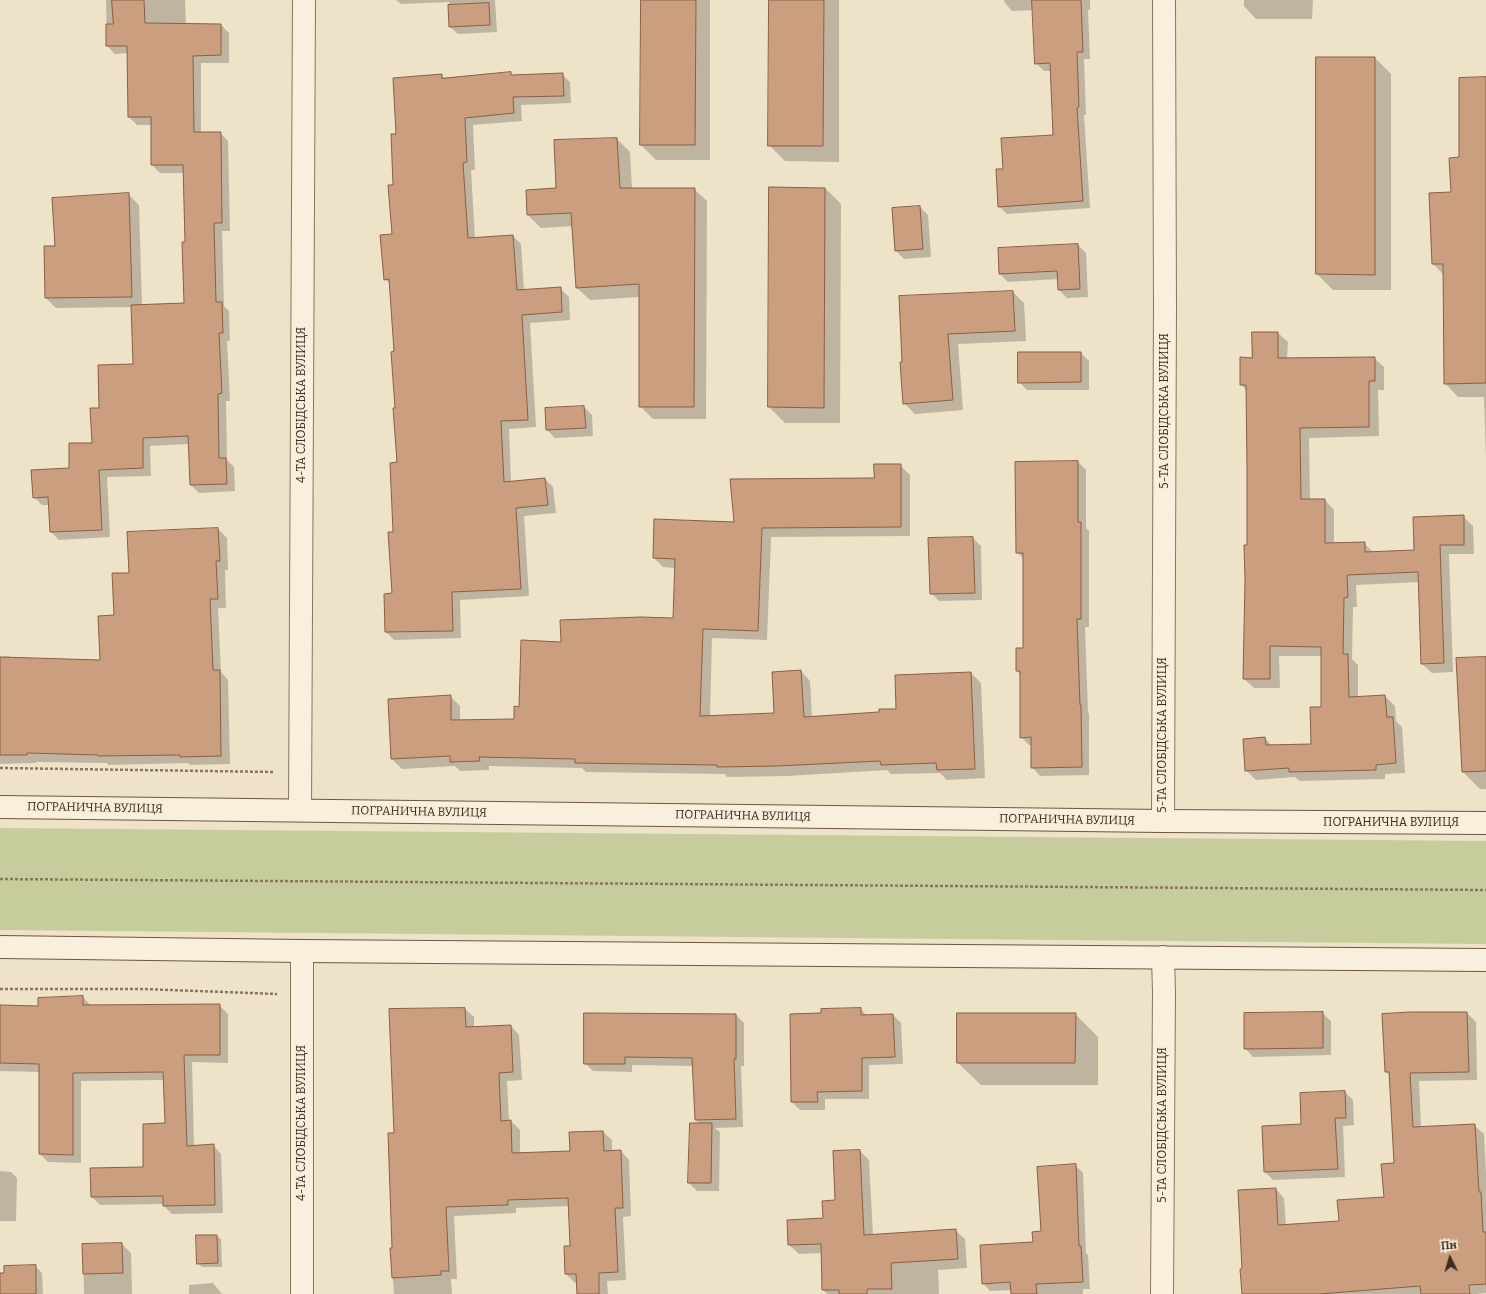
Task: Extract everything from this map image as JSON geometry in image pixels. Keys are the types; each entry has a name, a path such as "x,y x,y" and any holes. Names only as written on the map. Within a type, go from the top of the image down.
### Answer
{"main road":[{"name":"4-ТА СЛОБІДСЬКА ВУЛИЦЯ","path":"300,810 304,0"},
{"name":"5-ТА СЛОБІДСЬКА ВУЛИЦЯ","path":"1163,821 1165,322 1164,0"},
{"name":"ПОГРАНИЧНА ВУЛИЦЯ","path":"0,807 1163,821 1486,823"},
{"path":"0,947 302,951 1162,956 1486,960"},
{"name":"4-ТА СЛОБІДСЬКА ВУЛИЦЯ","path":"302,951 302,1294"},
{"name":"5-ТА СЛОБІДСЬКА ВУЛИЦЯ","path":"1162,956 1164,992 1162,1294"}],"path":[{"path":"0,768 300,773"},
{"path":"0,879 1486,890"},
{"path":"0,989 143,989 302,995"}],"green space":[{"path":"0,828 1486,841 1486,944 0,930"}],"building":[{"path":"112,0 144,0 145,23 221,24 221,55 193,56 194,132 221,132 222,223 214,223 216,302 222,302 223,333 219,333 222,393 218,394 219,458 226,458 227,484 190,485 188,436 143,438 143,468 99,470 102,530 50,532 48,497 33,498 31,470 69,468 69,443 92,443 90,408 99,408 98,365 133,364 131,305 184,303 182,242 185,242 183,165 151,165 151,117 128,117 127,46 106,46 106,24 113,24"},
{"path":"641,0 696,0 695,145 640,145"},
{"path":"769,0 824,0 823,146 768,146"},
{"path":"1032,0 1081,0 1083,52 1077,52 1079,107 1077,108 1083,201 998,207 996,169 1003,169 1001,138 1053,135 1050,63 1035,64"},
{"path":"489,3 490,25 449,27 448,5"},
{"path":"1316,57 1375,57 1375,275 1316,274"},
{"path":"511,72 511,75 563,73 564,96 513,97 514,113 465,118 467,162 463,163 468,238 513,235 517,290 561,287 562,312 522,315 528,420 501,421 504,482 545,478 548,505 516,508 521,589 452,592 453,631 385,632 384,594 392,593 388,532 393,532 390,463 397,462 391,352 394,351 389,279 384,280 380,235 392,234 388,185 393,185 391,134 396,134 393,78 442,74 442,78"},
{"path":"1486,77 1486,383 1444,384 1443,264 1432,264 1429,193 1451,192 1449,158 1459,157 1459,78"},
{"path":"617,138 620,188 695,188 694,407 639,407 639,284 576,288 571,213 527,215 526,190 556,188 554,140"},
{"path":"769,187 825,188 824,408 768,407"},
{"path":"129,193 132,297 45,298 44,246 55,246 52,198"},
{"path":"920,206 923,249 895,251 892,208"},
{"path":"1078,244 1080,289 1058,290 1057,271 999,274 998,248"},
{"path":"1013,291 1015,331 948,334 953,400 903,404 900,362 902,362 899,296"},
{"path":"1252,332 1278,332 1278,358 1375,357 1375,381 1369,381 1369,427 1300,428 1301,499 1325,499 1325,543 1365,542 1365,552 1414,550 1413,517 1464,515 1464,545 1440,545 1444,663 1421,664 1418,572 1347,575 1348,597 1344,598 1343,654 1348,654 1349,697 1385,695 1387,717 1393,717 1396,763 1376,765 1376,770 1289,772 1289,768 1245,771 1243,739 1265,737 1266,745 1311,744 1310,707 1321,707 1321,647 1270,646 1270,679 1243,679 1245,579 1244,545 1247,545 1247,468 1246,385 1240,385 1240,357 1252,358"},
{"path":"1018,352 1081,352 1081,382 1018,383"},
{"path":"584,406 586,428 546,430 545,408"},
{"path":"1078,461 1078,522 1081,522 1081,619 1077,619 1082,767 1031,768 1031,737 1020,738 1020,671 1016,671 1016,648 1023,648 1023,553 1016,553 1015,462"},
{"path":"874,464 901,464 901,527 762,528 758,631 703,629 700,716 774,713 772,672 801,670 804,717 879,712 879,709 896,709 895,675 971,672 975,769 937,770 936,763 881,765 880,761 777,766 717,767 717,765 575,763 575,759 479,757 480,761 450,762 450,756 391,759 388,699 451,695 451,720 514,719 514,706 519,707 521,640 561,642 560,620 641,617 673,618 675,559 653,558 654,519 734,522 730,479 874,478"},
{"path":"218,528 220,561 216,561 218,599 210,599 213,670 220,670 221,756 98,756 27,753 27,755 0,755 0,657 100,660 98,616 114,615 112,573 129,573 127,532"},
{"path":"973,537 975,593 930,594 928,538"},
{"path":"1486,657 1486,771 1462,772 1456,658"},
{"path":"83,996 83,1005 220,1004 220,1055 184,1055 187,1146 214,1144 215,1205 163,1206 163,1196 91,1197 90,1168 143,1167 143,1124 165,1123 163,1072 73,1073 73,1155 39,1154 39,1064 0,1063 0,1005 38,1006 38,998"},
{"path":"465,1008 466,1027 511,1025 513,1072 499,1073 501,1121 511,1120 512,1153 570,1151 569,1132 603,1131 604,1151 621,1150 623,1208 615,1208 618,1272 599,1273 599,1294 577,1294 576,1274 565,1274 564,1246 570,1246 568,1198 508,1200 508,1205 446,1207 449,1271 441,1271 441,1275 392,1278 388,1133 394,1133 389,1009"},
{"path":"861,1008 861,1015 893,1014 895,1057 862,1058 862,1091 817,1092 818,1102 791,1102 790,1014 821,1013 821,1009"},
{"path":"1323,1012 1323,1048 1244,1049 1244,1013"},
{"path":"1411,1012 1467,1012 1469,1072 1410,1073 1413,1127 1475,1124 1483,1232 1486,1232 1486,1284 1469,1285 1470,1294 1421,1294 1420,1286 1319,1294 1242,1294 1238,1190 1276,1188 1278,1225 1339,1221 1337,1200 1384,1197 1381,1164 1394,1163 1389,1072 1385,1072 1382,1014"},
{"path":"584,1013 736,1014 736,1059 734,1059 736,1119 695,1120 692,1058 625,1057 625,1064 584,1064"},
{"path":"957,1013 1076,1013 1075,1063 957,1063"},
{"path":"1345,1091 1346,1118 1335,1118 1338,1169 1264,1172 1262,1126 1301,1124 1300,1093"},
{"path":"690,1123 712,1123 711,1183 688,1183"},
{"path":"860,1150 864,1235 956,1229 958,1259 891,1263 892,1289 867,1289 867,1294 839,1294 839,1290 822,1290 821,1244 788,1245 787,1220 823,1218 822,1201 835,1200 833,1151"},
{"path":"1076,1164 1079,1246 1081,1246 1083,1282 1036,1284 1037,1294 1011,1294 1010,1282 982,1284 980,1245 1033,1242 1032,1232 1041,1231 1037,1167"},
{"path":"196,1235 217,1235 218,1263 197,1264"},
{"path":"122,1243 123,1273 83,1274 82,1244"},
{"path":"36,1265 36,1294 0,1294 0,1273 4,1273 4,1266"}]}
